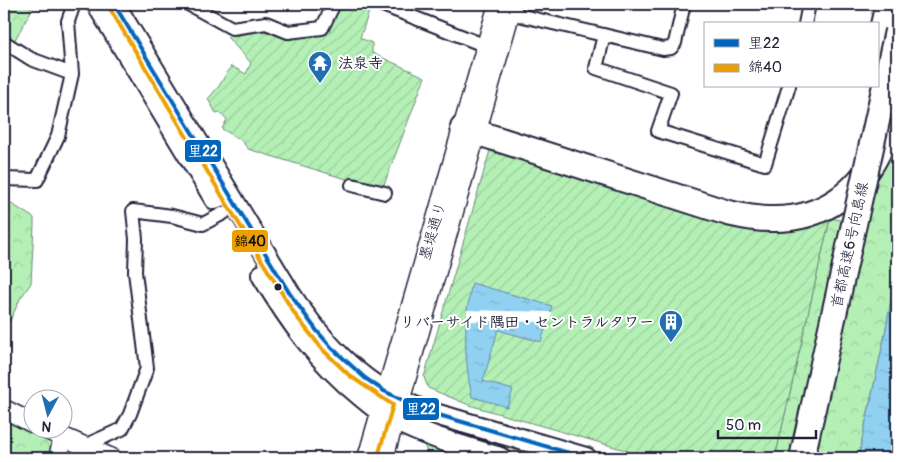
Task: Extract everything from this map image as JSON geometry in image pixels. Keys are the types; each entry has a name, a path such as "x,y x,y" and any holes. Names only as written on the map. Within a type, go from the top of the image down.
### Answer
{"highway":[{"path":"878,46 888,4"},
{"name":"首都高速6号向島線","path":"802,458 897,31"},
{"name":"首都高速6号向島線","path":"787,458 869,88"},
{"path":"479,134 728,213 770,219 788,218 806,215 824,208 840,199 856,186 868,171 882,143 889,125 897,89"}],"main road":[{"path":"97,4 280,304 302,337 335,374 390,407 425,412 586,458"},
{"path":"114,4 230,198 301,312 328,346 390,407 420,431 500,458"},
{"name":"墨堤通り","path":"479,134 486,46 507,7"},
{"name":"墨堤通り","path":"367,458 390,407 479,134 507,7"},
{"name":"墨堤通り","path":"384,458 390,407"},
{"path":"4,409 22,417"},
{"path":"56,440 58,458"},
{"path":"71,440 112,458"}],"street":[{"path":"4,179 37,180 58,136 72,74 68,21 74,4"},
{"path":"188,4 232,28 266,23 288,32 322,28 334,4"},
{"path":"380,4 486,46"},
{"path":"507,7 604,35 663,49 671,48 675,43 684,4"},
{"path":"805,22 809,4"},
{"path":"604,35 596,68 671,92 658,131 765,164 788,88"},
{"path":"4,42 31,59 72,74"},
{"path":"352,185 385,193"},
{"path":"84,446 122,429 130,414 147,368 134,272 136,239 133,211 172,216 203,224 224,212"}],"green space":[{"path":"4,4 30,4 31,11 12,45 4,39"},
{"path":"341,4 367,4 371,6 360,38 372,43 372,53 425,77 382,190 248,149 241,140 222,129 227,119 219,112 216,113 208,99 219,86 231,66 246,74 251,63 227,37 264,31 289,40 304,35 327,34"},
{"path":"897,57 897,267 884,339 858,458 775,458 830,218 846,221"},
{"path":"491,147 722,223 751,230 789,232 830,218 775,458 653,458 469,405 428,388 424,377"},
{"path":"4,184 9,184 7,201 34,218 34,225 31,283 20,299 4,334"},
{"path":"4,419 22,427 22,440 48,440 51,444 51,458 4,458"},
{"path":"429,420 506,442 548,458 539,458 428,423"},
{"path":"423,443 471,458 430,458"}],"water":[{"path":"897,267 897,458 858,458 884,339"},
{"path":"472,283 552,306 541,342 498,330 483,381 513,390 507,407 472,397 467,368 466,326"}],"pier":[{"path":"467,310 552,312 549,322 466,321"}],"transit line":[{"name":"里22","path":"114,4 290,294 332,348 365,378 384,391 425,411 586,458"},
{"name":"錦40","path":"109,7 296,316 323,350 350,376 393,405 378,456"}],"place":[{"name":"法泉寺","path":"320,84"},
{"name":"リバーサイド隅田・セントラルタワー","path":"671,343"}]}
